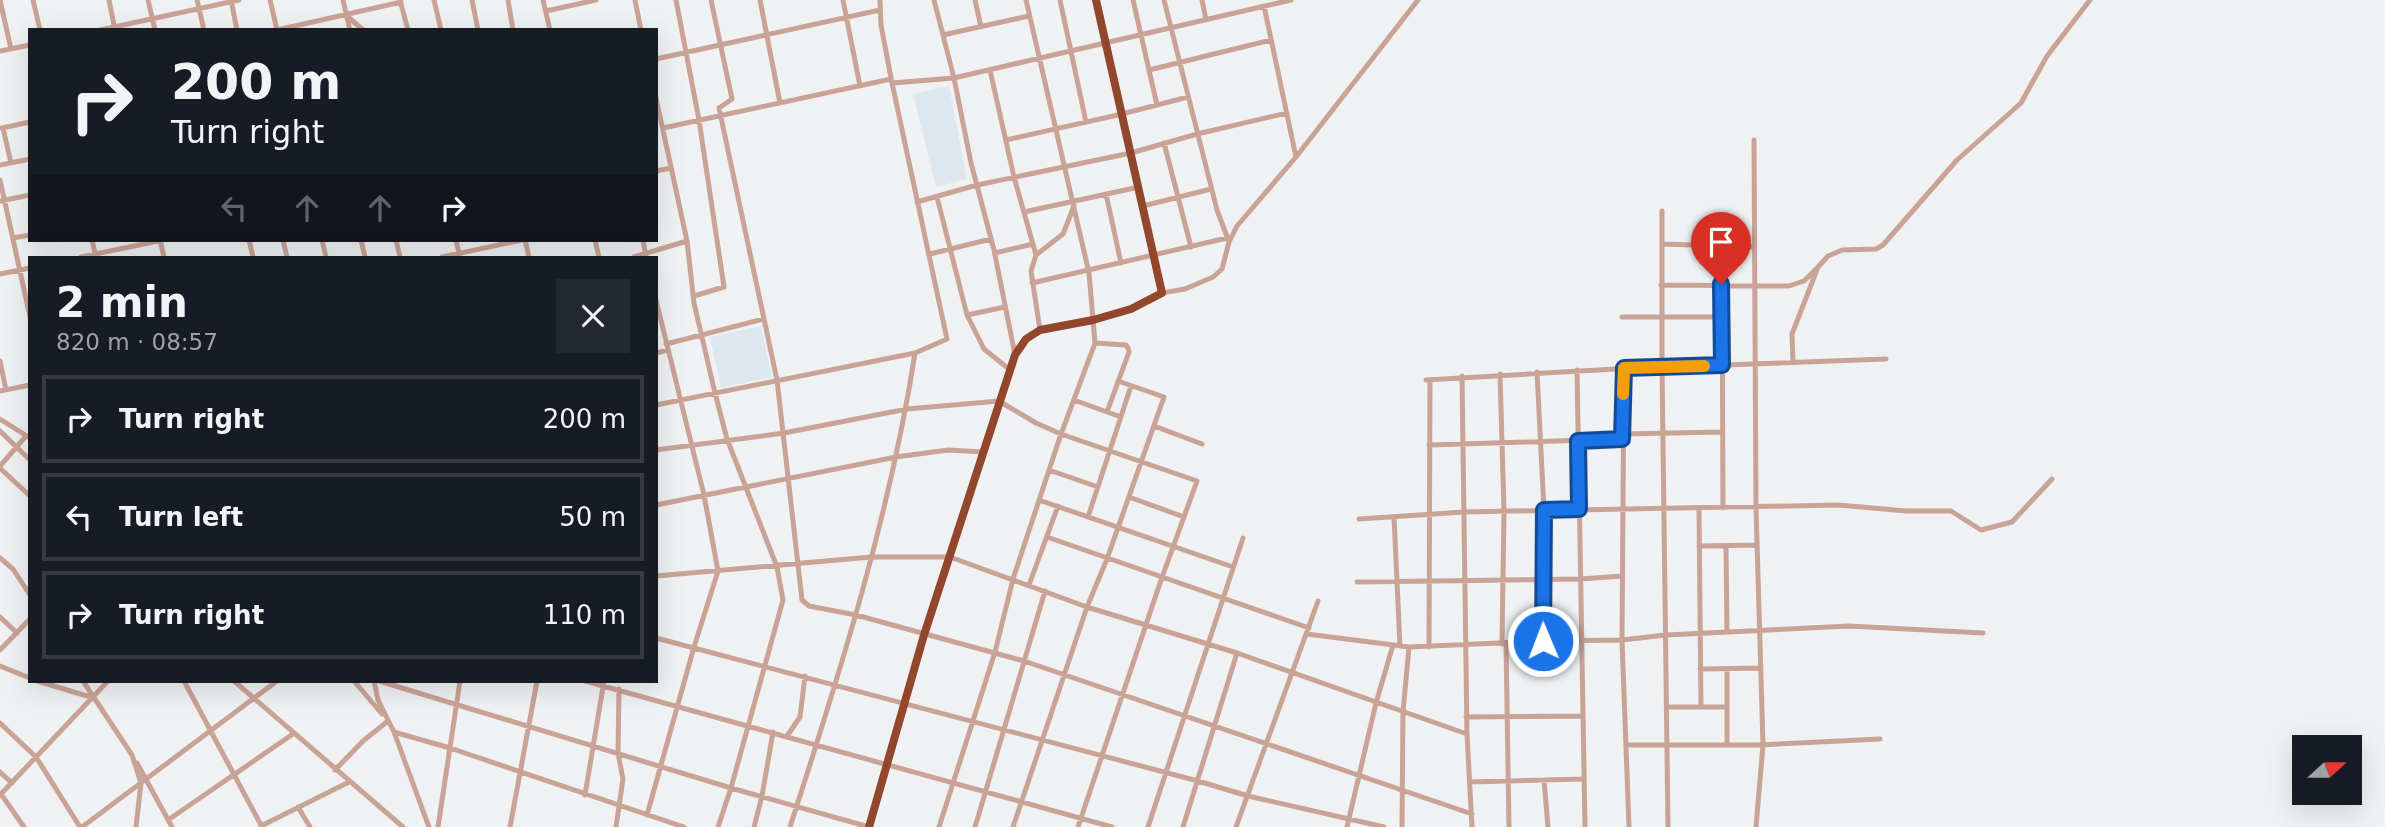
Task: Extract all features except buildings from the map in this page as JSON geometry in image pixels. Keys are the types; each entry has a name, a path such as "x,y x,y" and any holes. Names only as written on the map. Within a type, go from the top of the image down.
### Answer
{"highway":[{"path":"869,827 924,635 1015,355 1026,339 1040,330 1093,320 1131,309 1162,293 1096,0"}],"street":[{"path":"0,0 11,49"},
{"path":"109,0 115,28 239,0"},
{"path":"148,0 154,28"},
{"path":"197,0 204,28"},
{"path":"270,0 277,28"},
{"path":"343,0 349,28"},
{"path":"434,0 441,28"},
{"path":"472,0 478,28"},
{"path":"508,0 513,28"},
{"path":"543,0 550,28"},
{"path":"546,11 596,0"},
{"path":"635,0 641,28"},
{"path":"676,0 699,120 724,287 694,296"},
{"path":"711,0 732,99 719,108 777,380 802,600 809,606 856,615 1024,661 1472,814"},
{"path":"760,0 780,103"},
{"path":"844,0 860,86"},
{"path":"658,405 915,353 947,339 891,81 880,0"},
{"path":"934,0 995,253 1015,355"},
{"path":"975,0 981,27"},
{"path":"939,827 995,652 1013,579 1095,342 1089,271 1026,0"},
{"path":"1060,0 1086,122"},
{"path":"1133,0 1157,105"},
{"path":"1164,0 1211,189 1228,240"},
{"path":"1202,0 1206,20"},
{"path":"658,133 699,120 860,86 891,81 954,78 990,71 1291,0"},
{"path":"1162,293 1185,289 1213,277 1222,269 1228,240 1237,226 1296,157 1418,0"},
{"path":"1661,285 1794,285 1804,281 1828,256 1842,250 1876,249 1883,245 1957,160 2021,103 2047,56 2090,0"},
{"path":"35,1 40,28"},
{"path":"231,1 237,28"},
{"path":"286,28 400,1 407,28"},
{"path":"1264,6 1296,157"},
{"path":"658,59 880,10"},
{"path":"346,15 361,28"},
{"path":"943,35 1030,16"},
{"path":"315,22 316,28"},
{"path":"1149,71 1271,40"},
{"path":"0,51 28,45"},
{"path":"990,71 1014,177 1036,255 1031,271 1040,330"},
{"path":"1006,140 1188,97"},
{"path":"658,107 687,241 694,296 715,393 727,439 777,567 783,600 718,827"},
{"path":"917,202 977,185 1131,153 1287,113"},
{"path":"11,163 2,128 28,122"},
{"path":"1754,140 1756,508 1763,745 1756,827"},
{"path":"1164,143 1191,247"},
{"path":"0,165 28,161"},
{"path":"658,171 671,168"},
{"path":"0,180 2,201 28,308"},
{"path":"1024,212 1073,204 1139,187"},
{"path":"1143,206 1211,189"},
{"path":"1105,194 1121,263"},
{"path":"2,201 28,195"},
{"path":"937,197 967,315 984,349 1009,369"},
{"path":"1036,255 1063,234 1073,204"},
{"path":"1662,211 1668,827"},
{"path":"13,238 28,235"},
{"path":"930,254 991,239"},
{"path":"1032,283 1228,240"},
{"path":"646,256 687,241"},
{"path":"124,242 125,248"},
{"path":"96,256 152,242"},
{"path":"487,242 488,247"},
{"path":"460,255 514,242"},
{"path":"995,253 1033,244"},
{"path":"1662,244 1754,247"},
{"path":"1722,246 1723,508"},
{"path":"1793,362 1792,334 1818,267"},
{"path":"0,274 28,268"},
{"path":"967,315 1005,307"},
{"path":"647,815 718,571 704,495 658,309"},
{"path":"1622,317 1721,317"},
{"path":"658,352 701,334 764,319"},
{"path":"1095,342 1126,345 1128,348 1107,412"},
{"path":"790,827 856,615 896,457 915,353"},
{"path":"1429,647 1428,380 1577,370 1886,359"},
{"path":"0,361 3,390 28,385"},
{"path":"1624,368 1622,640 1629,827"},
{"path":"1577,370 1586,827"},
{"path":"1536,372 1544,510 1543,641"},
{"path":"1500,374 1508,827"},
{"path":"1462,376 1466,734 1472,827"},
{"path":"1013,827 1087,607 1164,397 1118,381"},
{"path":"1088,517 1131,386"},
{"path":"21,387 28,392"},
{"path":"1074,400 1121,417"},
{"path":"658,450 784,433 906,409 999,401 1061,434 1141,464 1197,481 1078,827"},
{"path":"0,419 28,437 0,467 28,493"},
{"path":"1154,426 1202,444"},
{"path":"0,431 28,458"},
{"path":"1429,445 1578,441 1663,433 1722,432"},
{"path":"658,505 747,489 896,457 948,450 983,452"},
{"path":"1049,470 1098,487"},
{"path":"1359,519 1464,512 1839,505 1906,511 1951,511 1981,530 2011,522 2052,479"},
{"path":"1129,498 1184,517"},
{"path":"1039,500 1233,567"},
{"path":"1029,585 1058,506"},
{"path":"1699,509 1700,707"},
{"path":"1347,827 1376,703 1396,646 1394,517"},
{"path":"1047,537 1223,598 1308,631 1396,646 1582,642 1849,626 1983,633"},
{"path":"1148,827 1243,538"},
{"path":"1699,546 1757,545"},
{"path":"1726,546 1727,632"},
{"path":"658,576 871,557 950,557 1087,607 1237,653 1466,734"},
{"path":"0,558 13,569 28,592"},
{"path":"1357,582 1622,576"},
{"path":"975,827 1045,591"},
{"path":"1236,827 1318,601"},
{"path":"0,617 17,633"},
{"path":"0,650 28,621"},
{"path":"658,638 1248,796 1384,827"},
{"path":"1402,827 1403,712 1409,647"},
{"path":"1183,827 1237,653"},
{"path":"0,666 28,677"},
{"path":"1727,668 1727,745"},
{"path":"1700,669 1761,668"},
{"path":"787,736 800,717 805,676"},
{"path":"44,683 94,698"},
{"path":"84,683 132,755 143,781 172,827"},
{"path":"24,827 1,795 106,683"},
{"path":"185,683 261,827 349,782"},
{"path":"236,683 403,827"},
{"path":"0,723 36,757 81,827 274,683"},
{"path":"356,683 389,722"},
{"path":"374,683 429,827"},
{"path":"386,683 869,827"},
{"path":"438,827 460,683"},
{"path":"510,827 537,683"},
{"path":"584,795 595,746 603,683 618,690 1112,827"},
{"path":"616,827 623,779 618,753 618,690"},
{"path":"1668,707 1727,707"},
{"path":"1466,717 1583,716"},
{"path":"335,771 363,741 389,722"},
{"path":"394,732 450,748 684,827"},
{"path":"754,827 773,732"},
{"path":"168,820 293,734"},
{"path":"1626,745 1763,745 1880,739"},
{"path":"0,772 12,783"},
{"path":"1470,782 1584,779"},
{"path":"1545,780 1548,827"},
{"path":"136,827 143,781"},
{"path":"298,807 310,827"}],"shaded area":[{"path":"949,86 967,179 936,187 913,94"},
{"path":"761,326 772,377 721,388 710,337"}],"slow traffic":[{"path":"1623,394 1624,368 1704,366"}],"route":[{"path":"1543,641 1544,510 1579,509 1578,441 1622,439 1624,368 1722,365 1721,284"}]}
